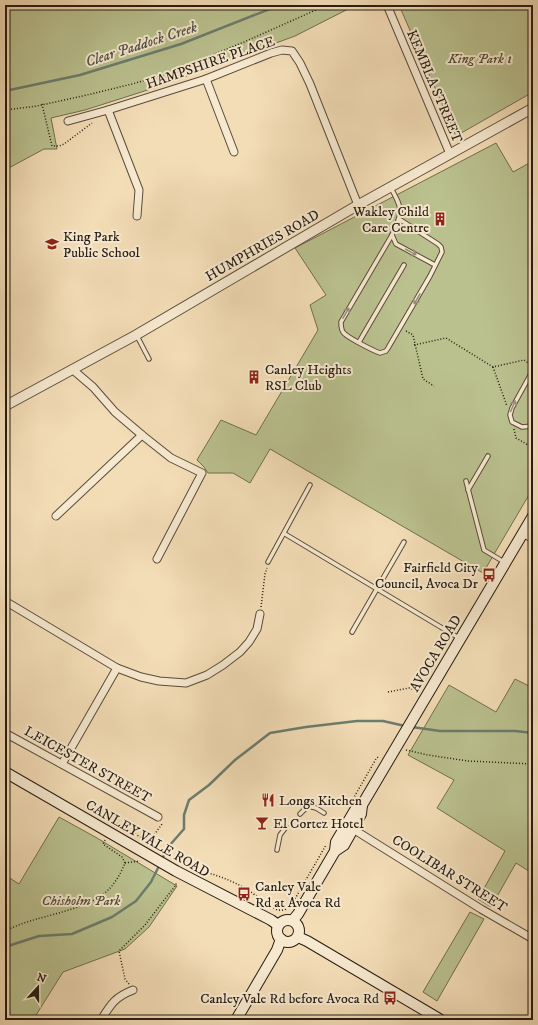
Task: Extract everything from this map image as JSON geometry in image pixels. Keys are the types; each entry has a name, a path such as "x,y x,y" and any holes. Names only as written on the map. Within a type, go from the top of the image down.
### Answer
{"main road":[{"name":"AVOCA ROAD","path":"335,851 336,842 356,810 362,805 401,748 409,724 533,516"},
{"name":"CANLEY VALE ROAD","path":"5,772 149,855 176,876 271,920 278,925"},
{"name":"AVOCA ROAD","path":"293,920 335,851 344,844 353,829 361,814 362,805"},
{"path":"287,919 293,920 299,926 300,931 298,937 295,940 288,942 281,939 277,932 278,925 287,919"},
{"path":"298,937 442,1020"},
{"path":"236,1020 277,950 281,939"}],"street":[{"name":"KEMBLA STREET","path":"387,5 450,154"},
{"name":"HAMPSHIRE PLACE","path":"68,121 206,79 272,53 282,50 292,52 300,62 310,84 358,205"},
{"path":"206,79 234,152"},
{"name":"HUMPHRIES ROAD","path":"5,406 136,335 391,186 533,108"},
{"path":"108,110 139,190 137,216"},
{"path":"72,369 93,387 115,412 142,435 171,458 202,473 157,559"},
{"path":"56,516 142,435"},
{"path":"523,533 533,539"},
{"path":"5,601 117,668 142,677 159,681 186,683 207,676 240,652 249,642 257,629 260,614"},
{"path":"62,764 117,668"},
{"name":"LEICESTER STREET","path":"5,733 160,820"},
{"name":"COOLIBAR STREET","path":"353,829 481,909 533,939"},
{"path":"101,1020 112,1002 125,993 134,990"}],"lane":[{"path":"391,186 401,210 399,219 392,235 341,322 342,331 345,334 377,352 383,352 388,348 430,276 442,252 441,247 438,244 399,219"},
{"path":"392,235 396,244 435,265"},
{"path":"359,342 404,265"},
{"path":"136,335 148,359"},
{"path":"533,370 512,408 510,415 512,422 522,427 533,426"},
{"path":"468,490 488,456"},
{"path":"466,481 484,550 505,562"},
{"path":"268,562 285,534 310,485"},
{"path":"285,534 460,639"},
{"path":"352,632 404,542"},
{"path":"300,814 308,806 316,808 324,813"},
{"path":"278,850 280,835 286,828"}],"path":[{"path":"5,110 37,106 87,95 164,75 244,42 327,5"},
{"path":"400,328 413,336 423,379 434,386"},
{"path":"414,345 446,338 493,367 510,415"},
{"path":"493,367 524,360 533,366"},
{"path":"512,422 516,438 533,448"},
{"path":"260,614 268,562"},
{"path":"388,692 408,688 417,692"},
{"path":"401,748 428,755 468,761 533,764"},
{"path":"351,803 376,759 381,754"},
{"path":"5,931 35,919 75,907 98,897 107,891 115,882 125,863 149,855 150,842 160,820"},
{"path":"116,823 150,842"},
{"path":"106,840 103,844 122,857 125,863"},
{"path":"192,869 222,877 247,889 277,910 284,910 292,904 328,842"},
{"path":"134,990 125,979 119,951 145,925 176,884 176,876"}],"green space":[{"path":"5,5 356,5 295,36 154,88 85,110 51,118 57,149 44,149 5,170"},
{"name":"King Park 1","path":"399,5 533,5 533,92 456,136"},
{"path":"496,143 513,172 533,161 533,488 483,573 270,449 250,483 233,473 208,473 197,460 221,420 256,435 318,330 310,305 326,295 295,248"},
{"path":"515,679 533,688 533,871 532,873 516,863 491,907 478,899 505,851 437,808 454,780 408,755 449,685 496,712"},
{"name":"Chisholm Park","path":"59,817 177,886 149,927 125,949 63,972 33,1020 5,1020 5,875 19,884"},
{"path":"470,912 484,919 437,1001 423,992"}],"waterway":[{"name":"Clear Paddock Creek","path":"5,91 80,75 181,44 280,5"},
{"path":"162,859 169,846 184,829 184,815 189,800 209,785 235,760 270,733 357,721 383,721 405,726"},
{"path":"412,727 440,731 515,731 533,733"},
{"path":"5,947 39,936 72,934 112,917 136,901 151,882 160,864"}],"place":[{"name":"Wakley Child Care Centre","path":"440,219"},
{"name":"King Park Public School","path":"52,244"},
{"name":"Canley Heights RSL Club","path":"254,377"},
{"name":"Fairfield City Council, Avoca Dr","path":"489,575"},
{"name":"Longs Kitchen","path":"268,800"},
{"name":"El Cortez Hotel","path":"262,823"},
{"name":"Canley Vale Rd at Avoca Rd","path":"244,894"},
{"name":"Canley Vale Rd before Avoca Rd","path":"390,998"}]}
